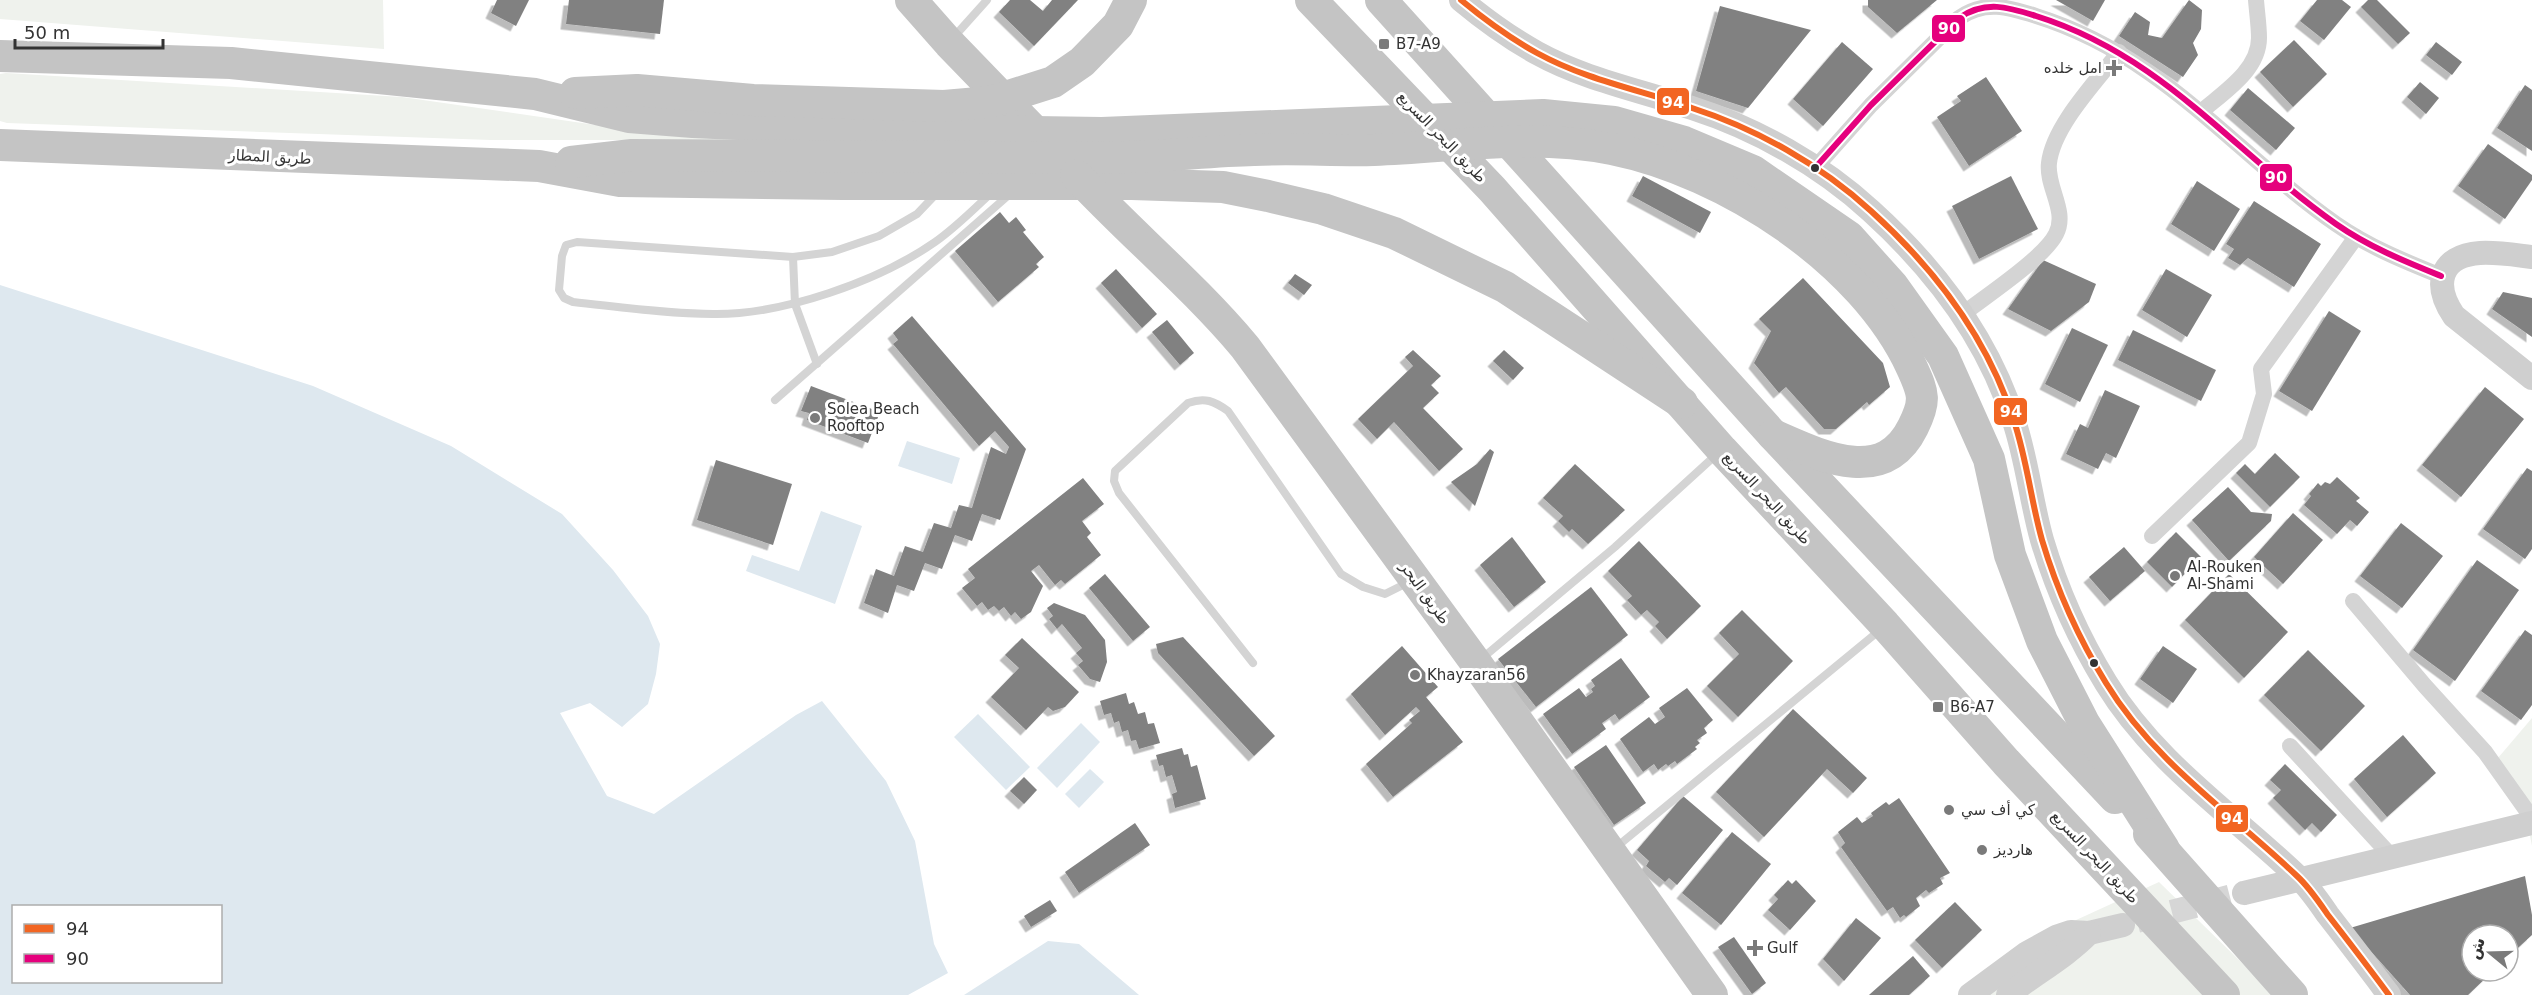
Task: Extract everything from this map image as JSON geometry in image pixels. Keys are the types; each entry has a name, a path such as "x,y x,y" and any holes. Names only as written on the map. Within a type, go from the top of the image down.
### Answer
{"highway":[{"name":"طريق البحر","path":"911,0 949,43 1020,114 1047,155 1214,309 1245,346 1476,663 1712,995"},
{"path":"844,143 944,106 990,102 1053,82 1082,62 1118,25 1131,0"},
{"name":"طريق البحر السريع","path":"1311,0 1492,189 1722,450 1885,626 2006,762 2224,995"},
{"path":"1381,0 1773,435 2164,849 2292,995"},
{"path":"3,58 231,63 535,94 629,117 693,122 844,143 1130,171 1223,187 1323,208 1394,233 1505,287 1682,404"},
{"path":"844,143 1342,125 1543,115 1614,122 1684,142 1754,171 1849,237 1893,286 1943,356 1989,459 2010,555 2042,641 2084,723 2164,849"},
{"path":"1130,171 1256,150 1373,150 1501,140 1560,143 1616,150 1674,167 1733,193 1778,220 1825,256 1887,325 1905,353 1923,392 1920,412 1906,441 1890,454 1875,460 1854,463 1819,455 1773,435"},
{"name":"طريق المطار","path":"4,142 539,166 620,181 844,143"}],"street":[{"path":"1461,0 1493,26 1537,54 1612,86 1693,108 1737,125 1815,168 1843,187 1896,236 1937,280 1963,314 1998,377 2015,422 2042,539 2054,577 2084,643 2108,687 2158,750 2189,782 2301,879 2389,995"},
{"path":"2202,111 2247,70 2253,61 2259,38 2256,0"},
{"path":"1815,168 1931,44 1959,18 1971,9 1997,6 2016,10 2068,28 2119,52 2169,85 2202,111 2334,223 2396,258 2441,276"},
{"path":"1963,314 2041,253 2057,232 2059,211 2048,165 2051,153 2063,127 2119,52"},
{"path":"2152,536 2249,443 2264,394 2261,369 2356,237"},
{"path":"2532,257 2480,253 2468,256 2446,268 2441,276 2442,293 2454,316 2532,378"},
{"path":"2353,601 2425,686 2486,752 2532,818"},
{"path":"2290,746 2392,856"},
{"path":"2244,893 2532,823"},
{"path":"1970,995 2040,945 2071,932 2089,933 2123,925"},
{"path":"2008,995 2076,946 2089,933"}],"lane":[{"path":"949,43 987,0"},
{"path":"994,139 1020,114"},
{"path":"968,164 985,147"},
{"path":"1020,166 1047,155"},
{"path":"960,172 917,214 879,236 832,252 793,257 577,242 566,245 562,256 559,290 564,298 573,302 676,312 716,314 795,304 890,268 935,242 1012,174"},
{"path":"775,400 1031,176"},
{"path":"793,257 795,304 817,364"},
{"path":"1253,663 1119,493 1114,481 1114,471 1188,403 1201,399 1215,401 1228,411 1341,574 1363,587 1385,594 1415,580"},
{"path":"1476,663 1615,547 1722,450"},
{"path":"1610,853 1885,626"}],"shaded area":[{"path":"0,0 383,0 384,49 0,19"},
{"path":"0,74 402,97 596,125 757,140 491,140 7,123 0,121"},
{"path":"0,285 313,386 451,446 562,514 613,570 648,616 660,644 656,674 648,704 622,727 590,703 560,713 607,796 654,814 796,715 822,701 886,781 915,841 934,944 948,973 908,995 0,995"},
{"path":"907,441 960,458 952,484 898,466"},
{"path":"821,511 862,526 835,604 746,571 752,555 799,571"},
{"path":"978,714 1030,767 1006,790 954,737"},
{"path":"2532,718 2532,846 2521,791 2498,758"},
{"path":"1081,723 1100,742 1057,788 1037,768"},
{"path":"1090,769 1104,782 1079,808 1065,794"},
{"path":"2159,882 2275,995 1960,995 2011,950"},
{"path":"1048,941 1079,944 1139,995 964,995"}],"building":[{"path":"497,0 529,0 516,26 491,13"},
{"path":"569,0 664,0 660,34 566,24"},
{"path":"1010,0 1030,0 1043,11 1052,0 1078,0 1034,46 999,12"},
{"path":"1868,0 1937,0 1897,33 1868,7"},
{"path":"2056,0 2105,0 2093,21"},
{"path":"2189,0 2202,10 2201,29 2193,43 2198,55 2183,77 2119,36 2135,12 2150,22 2148,35 2162,38"},
{"path":"2317,0 2342,0 2351,7 2324,40 2300,21"},
{"path":"2368,0 2377,0 2410,33 2398,44 2361,7"},
{"path":"1720,6 1811,30 1748,108 1696,91"},
{"path":"2294,40 2327,74 2293,107 2260,72"},
{"path":"1842,42 1873,69 1823,126 1793,99"},
{"path":"2436,42 2462,62 2452,75 2426,55"},
{"path":"1986,77 2022,131 1969,166 1937,117 1961,101 1957,96"},
{"path":"2420,82 2439,98 2426,114 2407,97"},
{"path":"2525,85 2532,90 2532,151 2497,128"},
{"path":"2248,88 2295,128 2276,150 2230,110"},
{"path":"2488,144 2532,175 2532,180 2505,219 2458,186"},
{"path":"1643,176 1711,212 1700,233 1632,196"},
{"path":"2011,176 2038,229 1979,259 1952,206"},
{"path":"2197,181 2240,209 2214,251 2171,224"},
{"path":"2254,201 2321,244 2294,287 2248,258 2240,265 2228,258 2234,249 2226,244"},
{"path":"1000,212 1009,223 1016,217 1026,230 1023,232 1044,257 1036,264 1039,267 998,302 955,251"},
{"path":"2043,260 2096,284 2089,302 2051,331 2008,309"},
{"path":"1116,269 1157,314 1142,328 1101,283"},
{"path":"2166,269 2212,295 2187,337 2142,310"},
{"path":"1295,274 1312,285 1304,295 1288,283"},
{"path":"1803,278 1883,363 1890,387 1869,405 1867,402 1836,429 1824,429 1786,387 1779,393 1754,363 1771,331 1759,319"},
{"path":"2503,292 2532,298 2532,337 2492,309"},
{"path":"2329,311 2361,331 2312,411 2279,391"},
{"path":"912,316 1026,449 1000,520 982,514 972,541 955,535 942,569 925,563 914,591 897,585 888,613 864,603 876,569 894,576 905,546 923,552 934,523 951,528 959,505 972,508 991,447 1006,454 1009,447 995,431 979,446 893,344 898,340 893,333"},
{"path":"1167,320 1194,353 1180,365 1152,332"},
{"path":"2072,328 2108,345 2080,402 2045,384"},
{"path":"2133,330 2216,370 2201,401 2118,360"},
{"path":"1413,350 1441,376 1431,385 1439,393 1423,408 1463,449 1439,471 1394,422 1377,439 1358,419 1413,366 1405,357"},
{"path":"1504,350 1524,368 1513,380 1493,361"},
{"path":"811,386 880,412 868,443 807,420 809,413 801,411"},
{"path":"2485,387 2524,419 2461,497 2422,465"},
{"path":"2105,390 2140,406 2116,458 2106,453 2098,469 2066,454 2080,424 2088,428"},
{"path":"1490,449 1494,452 1475,506 1451,482 1477,464"},
{"path":"2275,453 2300,477 2270,507 2236,473 2245,464 2255,474"},
{"path":"716,460 792,484 773,545 697,520"},
{"path":"1575,464 1625,510 1588,544 1572,529 1569,532 1558,521 1563,516 1543,498"},
{"path":"2527,468 2532,471 2532,549 2525,559 2483,529"},
{"path":"2337,477 2360,498 2356,501 2369,512 2357,526 2350,520 2337,534 2304,505 2318,483 2321,486 2325,482 2330,484"},
{"path":"1083,478 1104,504 1082,521 1091,533 1087,537 1101,555 1065,584 1061,580 1055,585 1039,565 1031,571 1043,586 1031,612 1021,619 1015,612 1011,616 1004,607 999,611 994,606 988,610 982,602 977,606 962,588 975,578 968,569"},
{"path":"2228,487 2251,512 2272,514 2271,521 2229,561 2192,520"},
{"path":"2293,513 2323,540 2283,584 2254,557"},
{"path":"2401,523 2443,556 2402,608 2360,576"},
{"path":"2176,532 2201,557 2172,587 2147,562"},
{"path":"1512,537 1546,582 1514,607 1480,565"},
{"path":"1639,541 1701,606 1667,639 1655,626 1659,622 1647,610 1641,615 1627,600 1632,596 1608,571"},
{"path":"2124,547 2145,571 2110,601 2089,577"},
{"path":"2477,560 2519,590 2455,681 2413,650"},
{"path":"1105,574 1150,627 1133,641 1089,588"},
{"path":"2229,574 2288,632 2244,678 2185,620"},
{"path":"1591,587 1628,635 1536,707 1498,659"},
{"path":"1054,603 1085,615 1105,640 1107,662 1100,682 1090,679 1078,665 1083,661 1076,653 1082,648 1062,624 1057,629 1049,619 1053,616 1047,608"},
{"path":"1742,610 1793,661 1738,717 1707,686 1739,654 1719,633"},
{"path":"2525,630 2532,635 2532,705 2521,720 2481,691"},
{"path":"1183,637 1275,736 1254,756 1158,653 1156,644"},
{"path":"1022,638 1079,692 1065,707 1053,711 1048,707 1026,730 991,697 1019,668 1005,655"},
{"path":"1402,646 1438,687 1426,697 1463,742 1393,797 1366,764 1412,723 1409,720 1420,711 1416,707 1385,735 1351,694"},
{"path":"2163,646 2197,669 2173,703 2140,679"},
{"path":"2308,650 2365,706 2321,751 2264,695"},
{"path":"1621,658 1650,697 1619,720 1615,714 1602,723 1606,729 1572,754 1543,714 1579,688 1586,697 1593,692 1591,689 1595,686 1591,680"},
{"path":"1687,688 1713,720 1704,728 1707,733 1697,740 1700,743 1695,747 1697,749 1677,764 1675,761 1658,770 1654,764 1643,772 1620,739 1649,717 1655,724 1665,717 1659,708"},
{"path":"1126,693 1129,704 1134,702 1138,714 1145,712 1148,724 1154,723 1160,743 1139,749 1136,740 1131,741 1128,730 1122,732 1119,721 1114,723 1111,713 1104,715 1100,701"},
{"path":"1793,709 1867,778 1853,793 1827,769 1764,837 1716,792"},
{"path":"2403,735 2436,773 2387,817 2354,779"},
{"path":"1606,745 1646,803 1614,825 1574,767"},
{"path":"1182,748 1184,755 1188,754 1191,767 1197,765 1206,799 1175,808 1172,794 1177,792 1172,775 1166,777 1163,765 1159,766 1156,755"},
{"path":"2285,764 2337,815 2321,832 2312,823 2305,830 2273,798 2281,790 2270,780"},
{"path":"1024,777 1037,790 1024,804 1010,791"},
{"path":"1683,796 1723,830 1677,885 1669,878 1665,882 1646,866 1649,861 1637,850"},
{"path":"1899,798 1950,873 1940,878 1943,884 1929,893 1926,890 1916,898 1920,906 1906,917 1904,915 1900,918 1893,907 1887,911 1841,847 1845,843 1838,832 1857,817 1862,823 1873,816 1871,813 1886,802 1889,805"},
{"path":"1135,823 1150,845 1079,893 1065,872"},
{"path":"1732,832 1771,864 1721,925 1682,893"},
{"path":"2525,876 2532,915 2532,935 2520,946 2520,923 2460,923 2460,983 2480,983 2468,995 2410,995 2350,928"},
{"path":"1788,880 1792,884 1796,880 1816,901 1790,930 1768,910 1778,899 1774,895"},
{"path":"1050,900 1057,911 1031,927 1024,916"},
{"path":"1955,902 1982,930 1942,968 1915,940"},
{"path":"1856,918 1881,938 1844,981 1823,959"},
{"path":"1734,937 1766,983 1752,994 1718,947"},
{"path":"1913,956 1930,976 1909,995 1869,995"}],"tunnel":[{"path":"2137,921 2244,893"}],"transit line":[{"name":"94","path":"1461,0 1507,35 1556,62 1594,78 1740,126 1787,150 1852,194 1917,257 1957,307 1990,362 2003,391 2014,421 2048,559 2070,614 2106,683 2125,711 2170,762 2306,885 2389,995"},
{"name":"90","path":"1815,168 1871,105 1959,18 1969,12 1987,7 2006,8 2036,16 2081,33 2122,55 2160,80 2298,196 2336,224 2374,247 2441,276"}],"place":[{"name":"B7-A9","path":"1384,44"},
{"name":"امل خلده","path":"2114,68"},
{"name":"Solea Beach Rooftop","path":"815,418"},
{"name":"Al-Rouken Al-Shami","path":"2175,576"},
{"name":"Khayzaran56","path":"1415,675"},
{"name":"B6-A7","path":"1938,707"},
{"name":"كي أف سي","path":"1949,810"},
{"name":"هارديز","path":"1982,850"},
{"name":"Gulf","path":"1755,948"}]}
